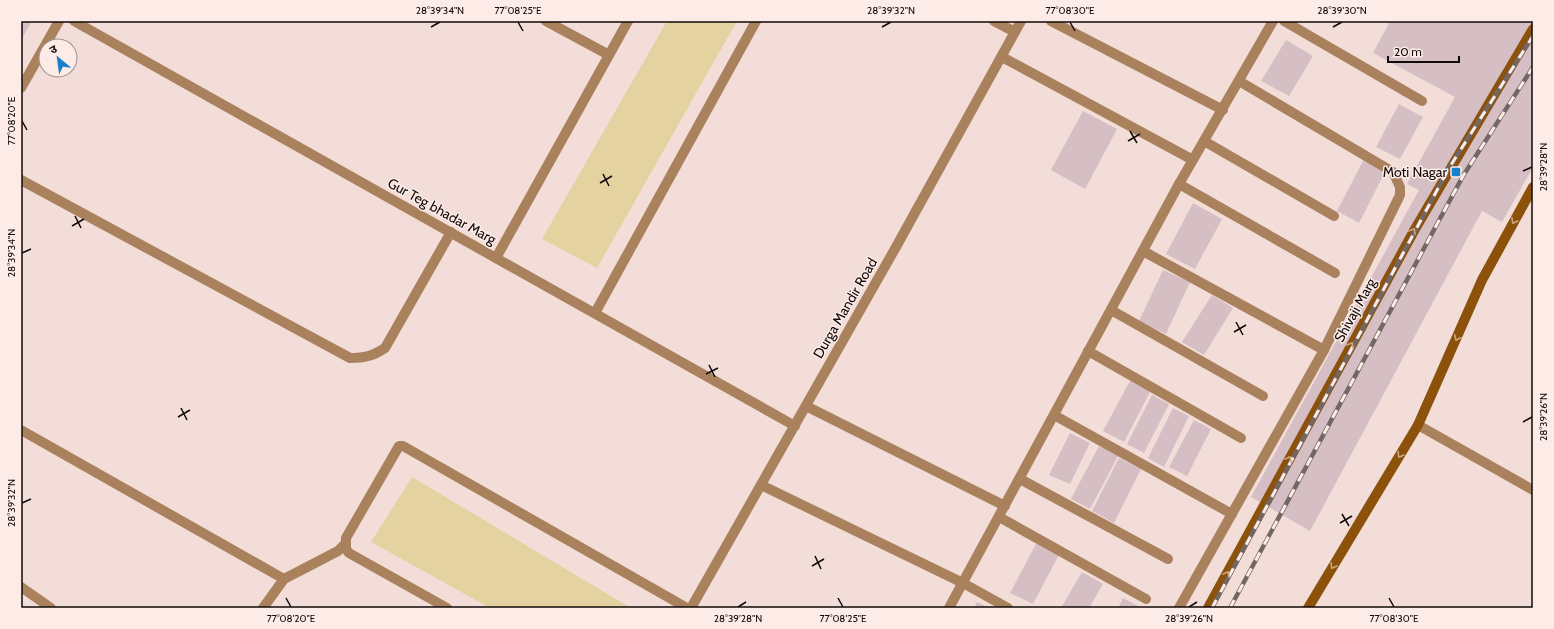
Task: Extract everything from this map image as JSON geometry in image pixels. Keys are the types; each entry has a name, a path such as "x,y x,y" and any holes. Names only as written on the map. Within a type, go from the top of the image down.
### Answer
{"main road":[{"name":"Shivaji Marg","path":"1208,608 1415,229 1533,29"},
{"path":"1308,608 1418,425 1482,280 1533,187"}],"street":[{"path":"21,88 59,21"},
{"name":"Gur Teg bhadar Marg","path":"74,21 795,426"},
{"path":"546,21 609,55"},
{"path":"496,258 628,21"},
{"path":"595,313 756,21"},
{"path":"994,21 1015,32"},
{"name":"Durga Mandir Road","path":"691,608 795,426 1021,21"},
{"path":"1051,21 1223,110"},
{"path":"949,608 1179,184 1273,21"},
{"path":"1284,21 1422,101"},
{"path":"1002,57 1193,160"},
{"path":"1179,608 1324,350 1400,195 1400,187 1393,172 1239,81"},
{"path":"1204,141 1334,216"},
{"path":"21,180 350,358 363,358 375,355 385,348 451,232"},
{"path":"1179,184 1335,273"},
{"path":"1143,251 1324,350"},
{"path":"1111,310 1263,396"},
{"path":"1088,351 1241,438"},
{"path":"806,406 1005,506"},
{"path":"1054,415 1232,514"},
{"path":"1418,425 1533,490"},
{"path":"21,430 284,579"},
{"path":"447,608 349,553 345,544 346,538 397,447 403,446 687,608"},
{"path":"1020,479 1168,559"},
{"path":"761,485 963,583 1008,608"},
{"path":"999,517 1146,600"},
{"path":"263,608 284,579 338,551 345,544"},
{"path":"21,587 51,608"}],"shaded area":[{"path":"667,21 737,21 597,268 542,239"},
{"path":"412,477 631,608 490,608 371,542"}],"building":[{"path":"21,21 32,21 21,40"},
{"path":"1390,21 1533,21 1533,167 1502,222 1482,211 1310,531 1251,497 1419,190 1407,184 1455,97 1373,53"},
{"path":"1286,40 1313,56 1289,96 1261,81"},
{"path":"1399,104 1423,117 1400,159 1376,147"},
{"path":"1083,111 1117,129 1085,189 1051,170"},
{"path":"1364,159 1386,170 1359,223 1337,211"},
{"path":"1193,203 1222,219 1195,269 1166,254"},
{"path":"1163,270 1190,282 1166,334 1139,321"},
{"path":"1212,295 1233,308 1204,355 1182,342"},
{"path":"1131,379 1151,390 1124,442 1103,431"},
{"path":"1152,395 1169,404 1144,453 1127,444"},
{"path":"1173,408 1189,416 1164,467 1148,458"},
{"path":"1194,420 1211,429 1187,476 1169,467"},
{"path":"1070,433 1090,443 1070,484 1049,475"},
{"path":"1099,446 1118,456 1090,509 1071,499"},
{"path":"1119,458 1141,469 1114,523 1092,511"},
{"path":"1037,542 1060,553 1033,604 1010,593"},
{"path":"1082,572 1103,584 1089,608 1061,608"},
{"path":"1123,598 1142,608 1118,608"},
{"path":"977,602 989,608 974,608"}],"railway":[{"path":"1212,608 1449,168 1533,36"},
{"path":"1230,608 1463,176 1533,67"}],"place":[{"name":"Moti Nagar","path":"1456,172"}]}
